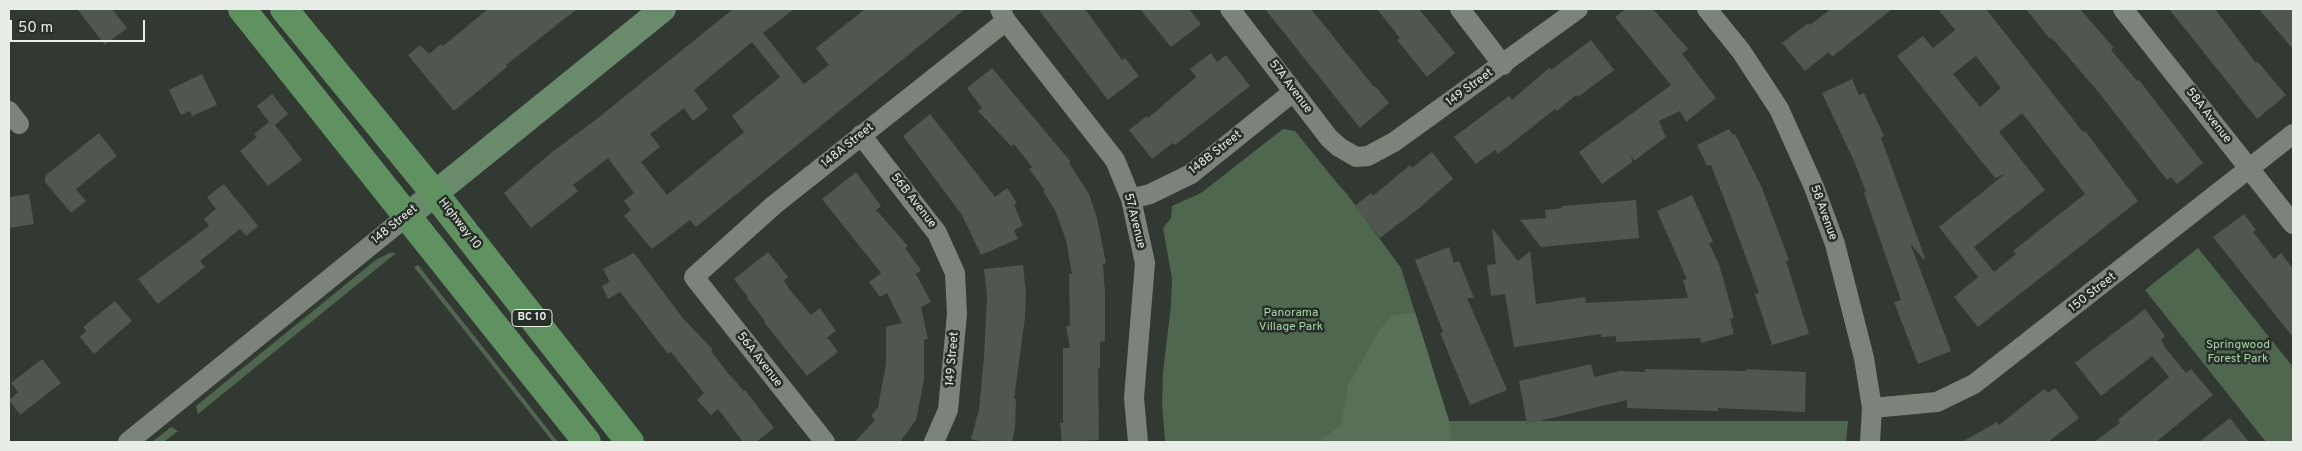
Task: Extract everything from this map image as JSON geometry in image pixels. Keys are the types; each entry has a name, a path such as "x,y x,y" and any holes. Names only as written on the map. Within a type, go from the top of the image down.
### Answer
{"highway":[{"name":"BC 10","path":"242,9 587,442"},
{"name":"Highway 10","path":"284,9 435,194 630,442"}],"main road":[{"name":"148 Street","path":"407,216 663,9"}],"street":[{"name":"57A Avenue","path":"1230,9 1329,138 1339,148 1356,157"},
{"path":"1460,9 1503,65"},
{"name":"149 Street","path":"1356,157 1368,156 1394,142 1578,9"},
{"name":"58 Avenue","path":"1707,9 1741,51 1779,109 1814,187 1835,244 1864,358 1872,408 1870,442"},
{"name":"58A Avenue","path":"2123,9 2293,224"},
{"name":"148A Street","path":"694,277 774,206 1003,15"},
{"name":"57 Avenue","path":"1003,15 1115,160 1130,200 1145,262 1134,398 1138,442"},
{"name":"148B Street","path":"1130,200 1150,194 1191,174 1294,92"},
{"name":"150 Street","path":"1872,408 1937,402 1974,384 2250,170 2293,134"},
{"name":"56B Avenue","path":"861,135 937,233 956,273"},
{"name":"148 Street","path":"128,442 407,216"},
{"name":"149 Street","path":"934,442 948,410 957,314 956,273"},
{"name":"56A Avenue","path":"694,277 825,442"}],"green space":[{"name":"Panorama Village Park","path":"1283,129 1295,131 1347,194 1401,268 1449,421 1848,421 1846,442 1165,442 1162,403 1163,373 1171,305 1172,278 1163,228 1171,218 1172,206 1201,193"},
{"name":"Springwood Forest Park","path":"2198,248 2293,367 2293,442 2266,442 2145,290"},
{"path":"390,253 396,253 198,414 196,406 377,259"},
{"path":"418,265 558,442 553,442 414,267"},
{"path":"1415,312 1449,421 1452,442 1320,442 1324,437 1341,426 1348,385 1379,331 1391,316"},
{"path":"171,427 178,431 164,442 152,442"}],"building":[{"path":"77,9 112,9 127,28 105,45"},
{"path":"488,9 577,9 506,65 507,67 454,111 408,55 420,45 429,54 441,44 443,46"},
{"path":"733,9 794,9 763,33 804,84 829,65 816,48 865,9 965,9 696,227 690,220 652,249 624,216 631,210 624,201 634,193 608,158 573,185 578,191 531,228 504,193 552,152 598,118","holes":["752,42 780,77 732,116 744,132 667,195 641,162 660,147 650,134 684,108 693,121 708,109 694,90"]},
{"path":"1038,9 1085,9 1122,60 1125,58 1139,76 1108,100"},
{"path":"1140,9 1189,9 1201,24 1171,47"},
{"path":"1265,9 1311,9 1389,103 1360,128"},
{"path":"1377,9 1419,9 1455,53 1427,77 1397,40 1400,38"},
{"path":"1626,9 1653,9 1688,49 1682,54 1716,98 1686,122 1680,111 1659,121 1666,137 1634,161 1631,154 1632,162 1602,184 1579,152 1671,85 1615,17"},
{"path":"1831,9 1892,9 1832,57 1829,52 1805,71 1782,43 1808,23 1810,25"},
{"path":"1938,9 1986,9 2083,132 2085,131 2138,201 1978,327 1954,297 1978,277 1939,227 2005,174 1995,178 1897,56 1923,36 1933,48 1955,30","holes":["1976,56 2001,88 1980,107 1953,74","2022,113 2085,194 2013,251 2016,254 1994,272 1974,247 2045,190 1999,132"]},
{"path":"2026,9 2080,9 2114,48 2111,50 2137,81 2139,80 2203,163 2177,184 2171,177 2167,180 2100,94 2052,38 2050,39"},
{"path":"2169,9 2215,9 2256,63 2258,62 2286,95 2257,119"},
{"path":"2259,9 2293,9 2293,49"},
{"path":"1591,40 1614,70 1578,97 1576,95 1557,111 1555,109 1498,154 1495,150 1476,164 1454,137 1509,96 1512,100 1549,68 1551,70"},
{"path":"1211,53 1217,62 1226,55 1250,86 1175,145 1173,143 1152,159 1129,130 1147,116 1148,118 1196,77 1190,69"},
{"path":"992,68 1071,162 1069,163 1089,194 1097,218 1106,263 1103,264 1105,341 1100,342 1100,368 1098,368 1099,440 1062,442 1060,423 1063,423 1063,348 1070,348 1066,326 1070,326 1069,274 1072,274 1066,240 1055,210 1043,191 1045,190 1029,169 1032,167 1014,144 1011,146 978,111 982,108 967,88"},
{"path":"202,74 217,105 192,116 190,111 181,115 169,90"},
{"path":"1852,79 1859,95 1864,93 1884,136 1881,138 1925,258 1923,259 1910,243 1951,351 1918,364 1894,302 1901,300 1864,193 1866,192 1854,161 1822,93"},
{"path":"272,94 288,114 275,125 302,160 268,186 240,151 257,137 254,134 269,122 257,106"},
{"path":"930,114 995,197 1007,188 1017,203 1014,205 1023,226 1014,230 1018,239 981,255 962,215 903,136"},
{"path":"1729,129 1733,135 1735,134 1762,188 1789,260 1786,261 1809,334 1772,345 1755,294 1759,293 1730,214 1711,165 1707,166 1697,145"},
{"path":"99,133 117,156 76,189 86,201 71,213 45,182 45,176"},
{"path":"1432,152 1453,179 1380,238 1355,206 1371,193 1373,196 1410,165 1412,168"},
{"path":"856,172 881,206 876,210 908,246 905,248 921,270 916,274 931,302 921,307 928,339 924,339 924,380 916,420 900,442 855,442 875,420 871,416 878,407 886,364 886,327 902,323 887,293 880,297 869,282 881,273 822,199"},
{"path":"224,184 258,226 246,236 240,229 200,261 205,267 158,304 138,279 209,226 204,219 216,209 207,197"},
{"path":"29,194 34,224 9,228 9,197"},
{"path":"1692,195 1713,242 1709,243 1720,267 1734,318 1730,319 1734,334 1701,343 1700,338 1616,342 1616,336 1601,337 1601,334 1514,347 1505,294 1491,296 1487,265 1496,264 1492,228 1518,261 1530,251 1536,304 1585,297 1586,303 1688,298 1683,280 1687,279 1657,211"},
{"path":"1636,200 1639,238 1541,247 1520,220 1546,218 1545,210 1562,208 1562,206"},
{"path":"2244,214 2256,230 2253,232 2274,259 2281,253 2293,269 2293,337 2213,237"},
{"path":"1449,247 1454,263 1459,261 1474,298 1467,298 1507,390 1470,405 1440,333 1443,332 1415,260"},
{"path":"768,252 788,277 784,281 790,290 811,315 820,308 836,331 825,339 828,338 838,352 807,376 764,322 734,279"},
{"path":"634,253 682,317 713,350 711,351 727,372 745,390 774,428 756,442 743,442 718,409 711,415 697,400 704,393 671,352 668,354 620,292 608,299 602,286 610,282 603,269"},
{"path":"1023,265 1026,293 1025,317 1014,399 1016,399 1015,429 1012,442 984,442 971,439 979,410 984,356 987,297 984,269"},
{"path":"115,301 132,321 94,354 80,337 86,331 83,327"},
{"path":"2145,309 2165,336 2161,340 2166,349 2186,373 2191,369 2213,395 2156,442 2094,442 2120,423 2118,420 2169,377 2152,356 2101,396 2075,363"},
{"path":"42,359 61,383 20,415 9,400 18,392 11,383"},
{"path":"1591,364 1594,377 1620,371 1645,372 1645,369 1746,371 1746,369 1806,372 1805,412 1718,408 1718,411 1627,408 1627,400 1527,424 1519,381"},
{"path":"2055,388 2079,418 2048,442 1962,442 1997,422 1999,425 2044,389 2048,393"},
{"path":"2230,418 2249,442 2199,442"}]}
